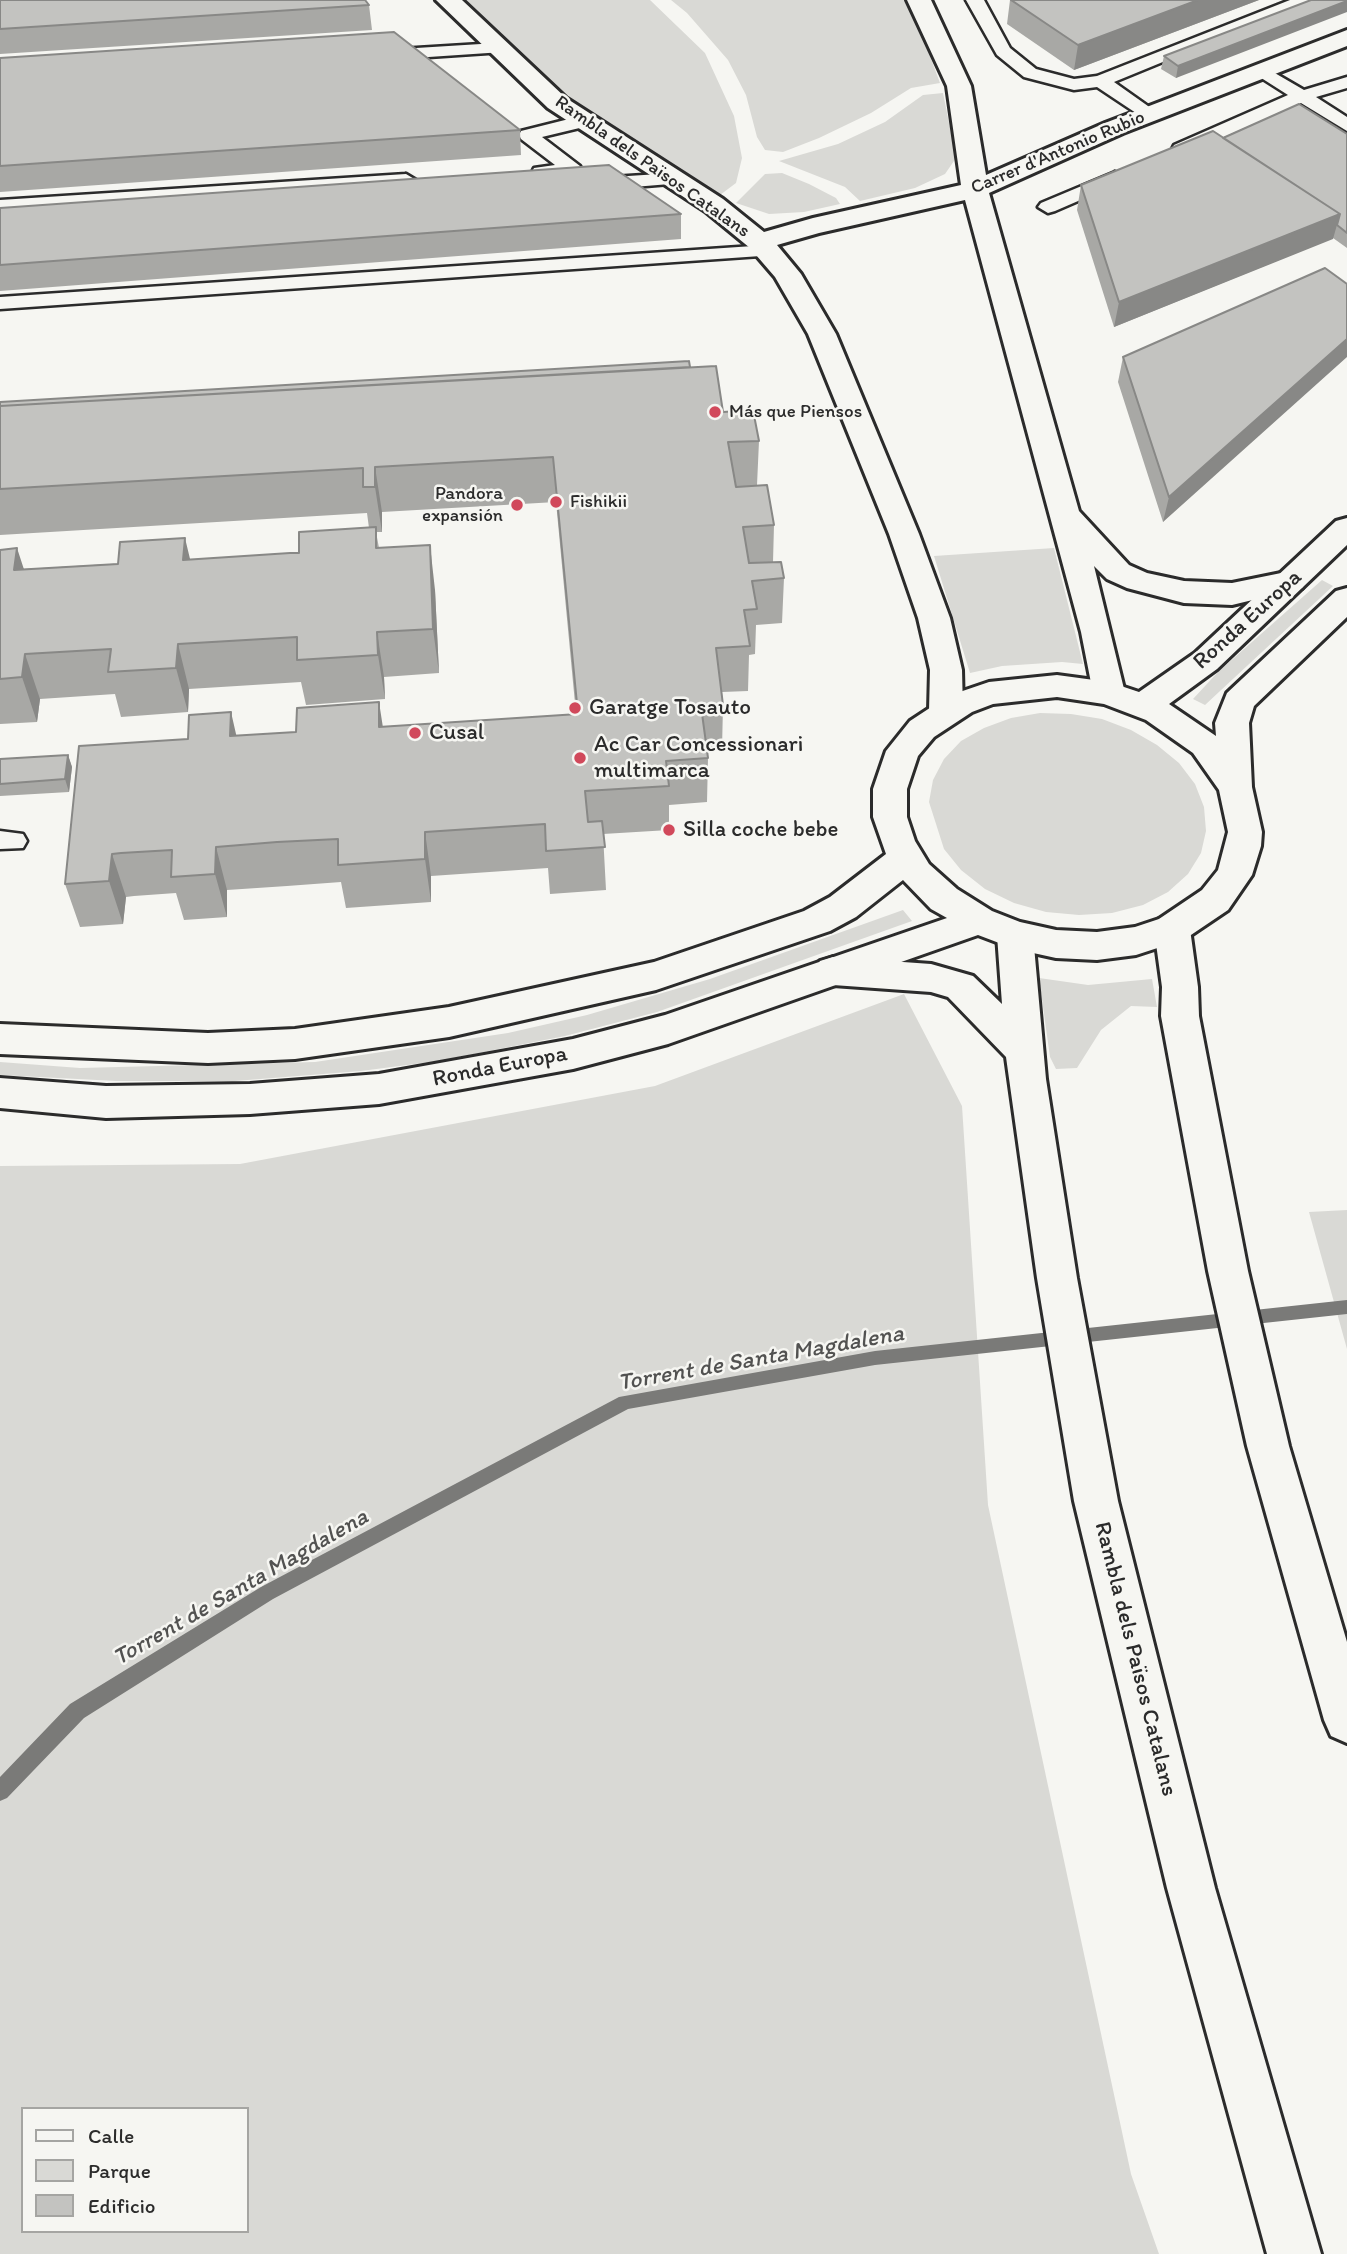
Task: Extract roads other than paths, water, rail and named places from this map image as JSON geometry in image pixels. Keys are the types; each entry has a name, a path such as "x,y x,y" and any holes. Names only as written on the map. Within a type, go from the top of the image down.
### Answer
{"street":[{"name":"Rambla dels Països Catalans","path":"449,0 557,103 714,205 764,247 787,274 822,334 900,523 934,618 946,670 946,711"},
{"path":"919,0 959,86 975,190 1105,662 1109,693"},
{"name":"Carrer d'Antonio Rubio","path":"764,247 813,226 975,190 1148,114 1347,37"},
{"path":"1064,513 1118,572 1138,581 1184,592 1232,594 1291,581"},
{"name":"Ronda Europa","path":"1144,705 1206,661 1347,528"},
{"path":"1236,788 1215,755 1195,736 1144,705 1109,693 1057,686 1023,687 989,693 946,711 912,739 893,776 890,817 906,858 936,893 979,921 1016,935 1056,944 1097,946 1136,941 1171,929 1215,900 1234,875 1244,846 1245,832 1236,788 1232,723 1240,701 1347,599"},
{"path":"0,1039 112,1046 208,1048 295,1044 461,1019 656,976 817,922 843,908 906,858"},
{"name":"Ronda Europa","path":"0,1093 106,1102 288,1098 463,1076 585,1051 668,1029 979,921"},
{"path":"1171,929 1180,987 1180,1016 1228,1271 1261,1419 1347,1720"},
{"name":"Rambla dels Països Catalans","path":"1016,935 1026,1054 1057,1278 1096,1501 1191,1888 1294,2254"},
{"path":"833,971 931,978 960,986 1007,1031 1026,1054"}],"lane":[{"path":"975,0 1003,51 1030,73 1074,85 1101,81 1305,0"},
{"path":"380,38 488,40"},
{"path":"368,56 488,40"},
{"path":"1261,70 1285,82 1347,125"},
{"path":"1101,81 1148,114"},
{"path":"1162,157 1302,96 1347,82"},
{"path":"585,121 528,135 573,170 524,181 675,179"},
{"path":"1048,207 1137,168"},
{"path":"0,206 422,187 0,224"},
{"path":"0,303 764,247"}],"waterway":[{"name":"Torrent de Santa Magdalena","path":"0,1791 77,1711 267,1593 625,1402 875,1358 1347,1307"}],"place":[{"name":"Más que Piensos","path":"715,412"},
{"name":"Fishikii","path":"556,502"},
{"name":"Pandora expansión","path":"517,505"},
{"name":"Garatge Tosauto","path":"575,708"},
{"name":"Cusal","path":"415,733"},
{"name":"Ac Car Concessionari multimarca","path":"580,758"},
{"name":"Silla coche bebe","path":"669,830"}]}
